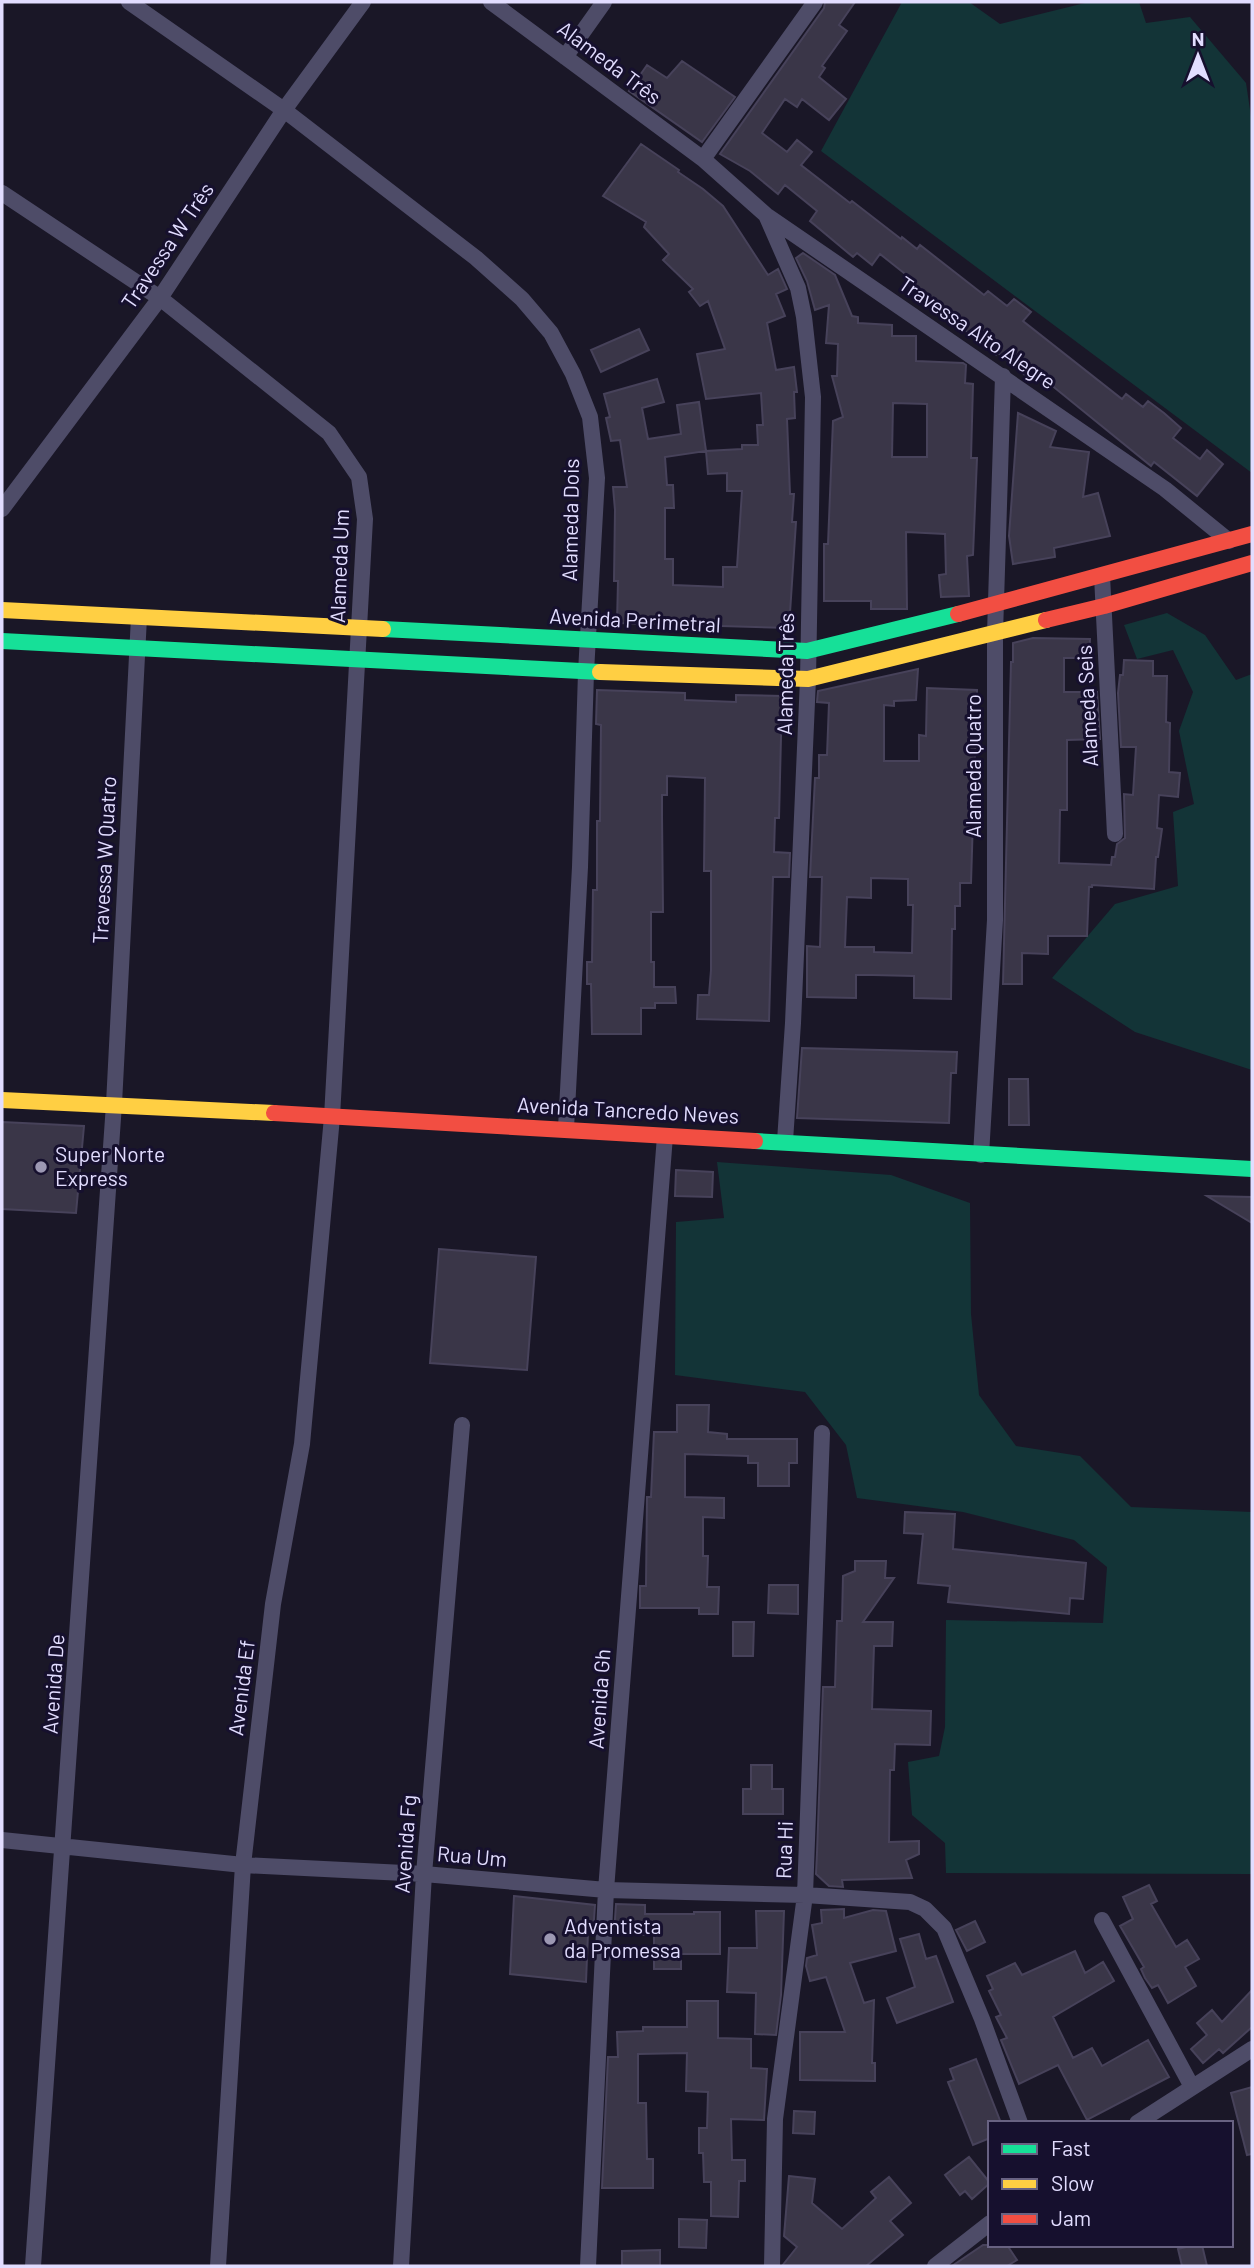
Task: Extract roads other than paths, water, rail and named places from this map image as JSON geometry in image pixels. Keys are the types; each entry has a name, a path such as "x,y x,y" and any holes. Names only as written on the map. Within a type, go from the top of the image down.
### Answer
{"street":[{"name":"Alameda Dois","path":"129,2 284,110 476,258 522,299 551,333 573,374 590,417 597,478 566,1128"},
{"name":"Travessa W Três","path":"2,509 160,298 284,110 363,2"},
{"name":"Alameda Três","path":"491,2 703,159"},
{"path":"565,57 604,2"},
{"path":"703,159 815,2"},
{"name":"Travessa Alto Alegre","path":"703,159 766,215 1165,489 1228,541"},
{"name":"Alameda Um","path":"2,193 160,298 329,433 359,477 365,519 332,1116"},
{"name":"Alameda Três","path":"766,215 797,288 810,356 813,397 808,679 793,1023 785,1141"},
{"name":"Alameda Quatro","path":"982,1155 995,920 995,634 1003,376"},
{"name":"Avenida Perimetral","path":"2,610 807,651 997,604 1252,534"},
{"path":"1170,558 1176,585"},
{"path":"2,641 586,672 808,679 1104,607 1252,562"},
{"name":"Alameda Seis","path":"1102,576 1115,834"},
{"name":"Travessa W Quatro","path":"114,1104 139,617"},
{"name":"Avenida Tancredo Neves","path":"2,1100 566,1128 982,1155 1252,1169"},
{"name":"Avenida De","path":"33,2266 114,1104"},
{"name":"Avenida Ef","path":"218,2266 243,1865 273,1604 302,1444 332,1116"},
{"name":"Avenida Gh","path":"588,2266 606,1890 665,1136"},
{"name":"Avenida Fg","path":"401,2266 424,1874 462,1425"},
{"name":"Rua Hi","path":"772,2266 775,2119 805,1895 822,1433"},
{"name":"Rua Um","path":"2,1840 243,1865 424,1874 606,1890 805,1895 910,1902 925,1909 944,1928 1019,2121"},
{"path":"1102,1920 1192,2088"},
{"path":"1140,2121 1252,2049"},
{"path":"935,2266 988,2226"}],"place":[{"name":"Super Norte Express","path":"41,1167"},
{"name":"Adventista da Promessa","path":"550,1939"}]}
